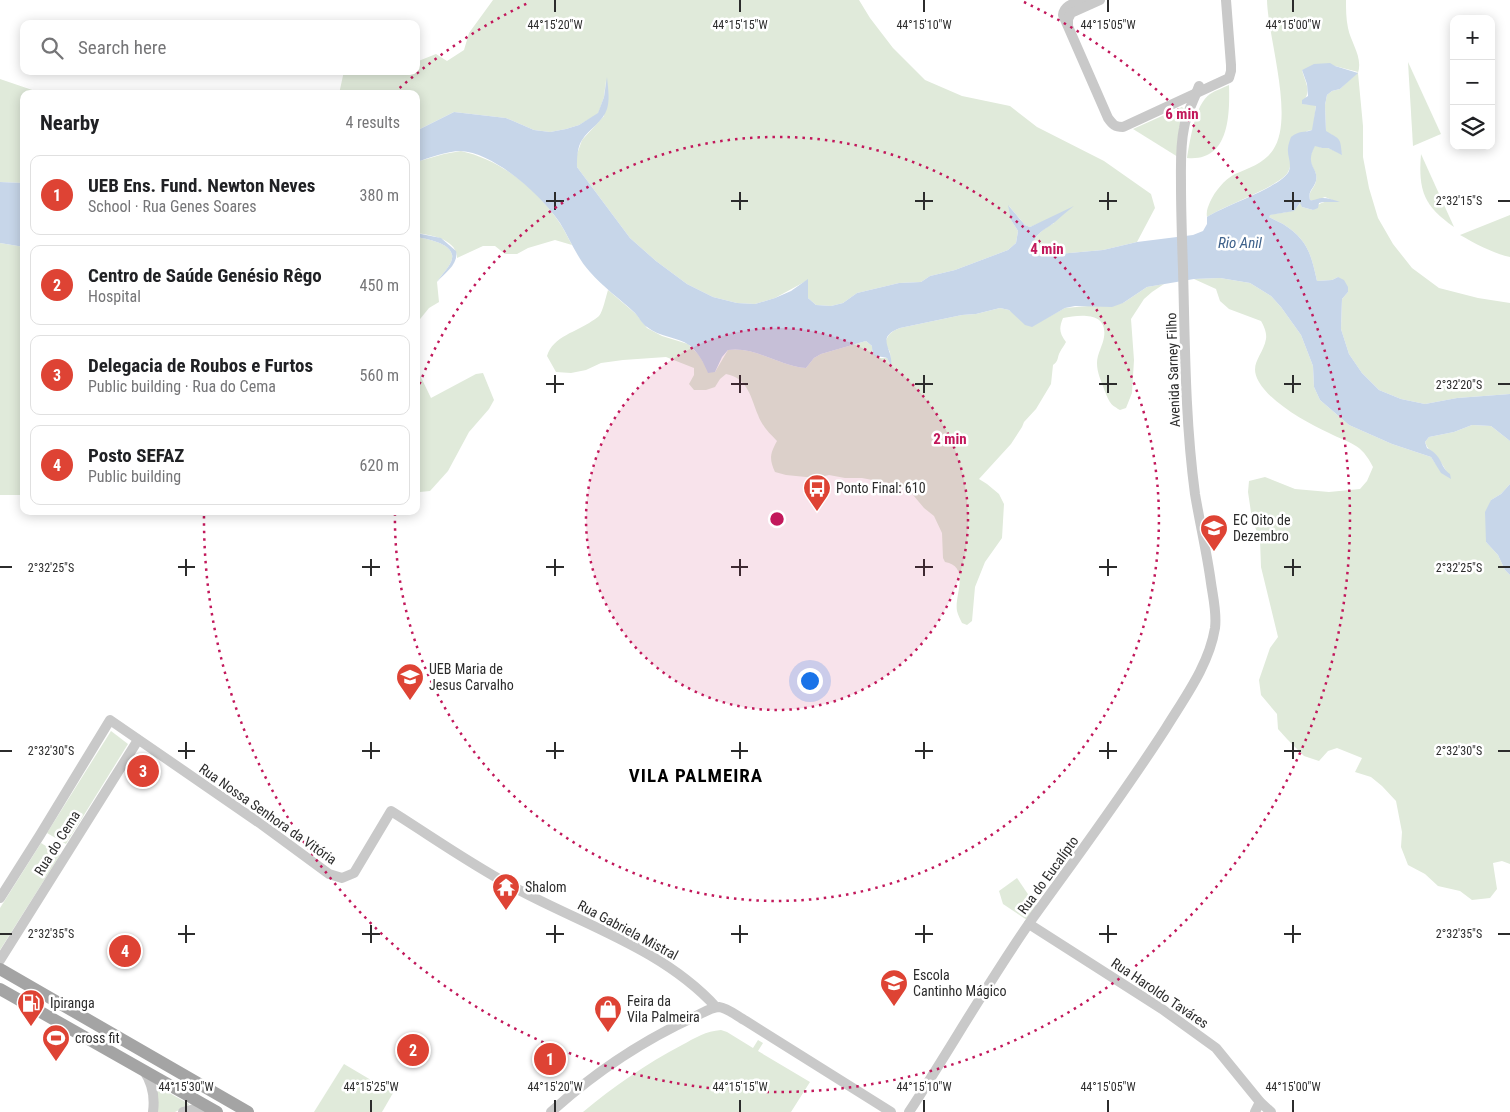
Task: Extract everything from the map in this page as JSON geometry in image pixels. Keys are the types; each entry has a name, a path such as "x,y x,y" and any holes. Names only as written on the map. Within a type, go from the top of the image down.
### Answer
{"main road":[{"path":"0,969 248,1112"},
{"path":"0,989 213,1110"}],"street":[{"path":"1083,0 1066,7 1063,15 1108,118 1114,121 1121,121 1228,78 1230,74 1226,0"},
{"path":"1068,25 1071,13 1100,0"},
{"path":"1198,90 1221,74 1225,68 1220,0"},
{"name":"Avenida Sarney Filho","path":"1198,90 1186,119 1183,132 1181,228 1190,445 1215,615 1215,626 1208,653"},
{"name":"Rua do Eucalípto","path":"908,1112 946,1056 994,976 1152,749 1192,687 1208,653"},
{"name":"Rua Nossa Senhora da Vitória","path":"110,720 336,877 342,878 354,873 391,811"},
{"name":"Rua do Cema","path":"0,898 110,720"},
{"name":"Rua do Cema","path":"0,960 138,740"},
{"name":"Rua Gabriela Mistral","path":"391,811 484,871 521,892 648,954 695,986 716,1008"},
{"name":"Rua Haroldo Taváres","path":"1029,924 1162,1009 1216,1048 1258,1107 1270,1112"},
{"path":"551,1112 599,1072 629,1052 684,1022 720,1007 891,1112"},
{"path":"143,1070 152,1086 153,1112"},
{"path":"183,1112 194,1108 213,1110"}],"green space":[{"path":"493,0 859,0 893,48 925,80 962,96 1010,106 1037,127 1104,161 1151,194 1155,208 1137,242 1103,250 1036,256 1030,252 1036,237 1054,223 1047,220 1030,227 1025,225 1009,206 1011,220 1018,231 1016,243 1008,250 955,270 930,276 921,282 899,283 857,293 843,303 831,306 816,305 808,298 808,280 775,298 755,304 737,303 713,297 687,284 656,261 630,238 577,167 577,154 582,140 604,116 606,80 604,97 598,114 579,125 550,132 534,130 506,118 454,112 420,129 420,90 340,90 343,75 420,75 420,60 436,54 447,61 464,50 469,33"},
{"path":"1267,0 1346,0 1346,18 1349,34 1359,61 1363,157 1369,188 1378,218 1393,244 1412,268 1439,288 1478,298 1510,303 1510,394 1457,398 1425,404 1401,399 1379,390 1362,373 1349,354 1341,329 1342,299 1348,292 1338,277 1332,280 1317,281 1313,263 1303,242 1283,224 1269,217 1269,215 1291,211 1301,202 1302,207 1313,210 1321,203 1337,202 1325,197 1314,201 1310,200 1310,192 1316,181 1311,158 1315,145 1342,154 1332,135 1326,132 1325,105 1327,95 1332,91 1340,89 1358,72 1335,66 1302,70 1307,95 1302,104 1316,105 1313,130 1307,131 1288,150 1290,164 1288,172 1275,183 1207,217 1210,202 1220,186 1231,176 1256,165 1269,155 1279,136 1281,99"},
{"path":"1408,62 1441,134 1413,146"},
{"path":"0,79 32,90 20,90 20,183 0,182"},
{"path":"1229,85 1227,123 1219,145 1211,153 1201,157 1187,158 1194,123 1200,106 1210,94"},
{"path":"1182,107 1186,111 1178,157 1133,129"},
{"path":"461,151 476,155 504,168 540,198 561,225 572,245 555,240 528,248 517,254 505,254 495,246 483,246 457,258 453,246 448,242 420,234 420,161"},
{"path":"1421,154 1454,227 1436,212 1425,197 1421,178"},
{"path":"1510,215 1510,257 1490,251 1460,235"},
{"path":"420,238 441,243 450,251 452,256 450,265 437,282 439,302 429,308 420,319"},
{"path":"0,243 20,246 20,495 0,495"},
{"path":"1220,278 1250,283 1271,296 1281,307 1301,335 1313,366 1314,387 1320,400 1349,425 1392,444 1431,457 1435,463 1446,471 1425,442 1429,437 1454,432 1472,425 1491,426 1510,441 1510,484 1501,494 1491,500 1486,542 1498,555 1505,570 1510,575 1510,864 1502,861 1493,863 1497,889 1490,898 1472,900 1460,891 1438,886 1425,874 1408,865 1401,847 1402,832 1396,801 1371,777 1355,772 1362,758 1337,748 1328,751 1319,761 1304,756 1278,729 1277,714 1261,695 1259,680 1270,648 1278,637 1261,567 1260,540 1252,519 1248,492 1249,481 1265,477 1295,489 1329,492 1360,489 1367,481 1373,467 1369,459 1355,445 1300,418 1281,405 1265,390 1256,376 1255,370 1266,339 1261,321 1229,309 1220,301 1216,289 1194,279"},
{"path":"1164,284 1144,299 1131,319 1134,360 1132,393 1126,408 1120,410 1111,404 1098,373 1097,360 1104,337 1102,323 1097,319 1084,316 1063,318 1060,330 1066,342 1053,365 1051,384 1011,444 979,479 999,494 1004,504 1002,538 985,562 975,587 972,621 967,625 962,623 957,611 959,575 953,565 945,562 943,558 942,533 934,516 924,508 908,489 888,483 862,478 845,478 829,475 816,478 775,472 771,456 777,441 762,423 744,384 733,376 726,374 715,387 706,390 694,390 689,384 694,375 694,368 666,357 601,363 586,370 571,373 556,372 547,356 550,349 560,339 599,316 608,290 636,314 647,328 662,336 688,344 705,365 715,372 728,350 757,353 786,364 806,368 814,358 821,354 866,341 872,346 872,351 879,358 887,358 891,365 890,352 885,343 891,333 900,328 1000,308 1009,310 1032,326 1065,308 1123,303 1147,287"},
{"path":"483,373 494,400 489,409 469,432 448,471 430,491 420,492 420,375 431,398 476,374"},
{"path":"111,731 128,744 66,844 47,833"},
{"path":"41,843 60,855 0,950 0,908"},
{"path":"1017,878 1036,906 1027,920 1003,904 999,891"},
{"path":"721,1030 753,1048 758,1040 763,1043 758,1051 810,1082 791,1112 583,1112 618,1084 656,1060 701,1035"},
{"path":"344,1064 393,1093 382,1112 314,1112"},
{"path":"157,1086 189,1105 175,1112 158,1112"}],"water":[{"name":"Rio Anil","path":"1330,63 1358,73 1340,89 1332,91 1327,95 1325,105 1326,131 1339,140 1342,155 1328,148 1315,146 1311,158 1316,172 1316,181 1310,192 1310,200 1325,198 1340,202 1319,203 1318,208 1313,210 1302,207 1300,203 1294,211 1270,215 1269,217 1283,224 1303,242 1313,263 1317,281 1332,280 1338,277 1344,280 1348,287 1348,292 1342,299 1341,329 1349,354 1362,373 1379,390 1401,399 1425,404 1457,398 1510,394 1510,441 1491,426 1472,425 1454,432 1429,437 1425,442 1427,448 1439,458 1444,468 1450,474 1451,479 1441,473 1431,457 1392,444 1349,425 1320,400 1314,387 1313,366 1301,335 1271,296 1250,283 1220,278 1194,279 1147,287 1123,303 1112,307 1075,306 1065,308 1032,327 1025,325 1009,310 1000,308 900,328 892,332 887,340 891,366 887,358 874,355 872,346 866,341 821,354 814,358 806,368 786,364 757,353 728,350 722,357 715,372 708,373 705,365 689,345 657,333 647,327 635,313 585,267 552,212 530,189 503,168 488,159 461,151 444,153 420,161 420,129 454,112 506,118 534,130 550,132 579,125 598,113 604,97 607,77 609,97 607,109 602,118 580,143 577,167 630,238 656,261 687,284 713,297 737,303 755,304 791,291 808,279 808,298 816,305 831,306 843,303 857,293 899,283 921,282 930,276 955,270 1008,250 1016,243 1018,231 1011,220 1008,205 1025,225 1030,227 1074,206 1037,237 1030,252 1036,256 1103,250 1137,242 1193,235 1203,231 1207,224 1207,217 1264,190 1284,177 1289,171 1288,148 1291,137 1299,132 1312,130 1316,106 1302,104 1302,100 1308,96 1307,84 1302,70 1314,64"},
{"path":"0,182 20,183 20,246 0,243"},
{"path":"420,234 441,238 456,251 453,264 437,282 451,262 452,256 450,251 441,243 420,238"},
{"path":"1510,484 1510,575 1505,570 1498,555 1486,542 1485,512 1491,500 1501,494"}],"place":[{"name":"Ponto Final: 610","path":"817,512"},
{"name":"EC Oito de Dezembro","path":"1214,552"},
{"name":"UEB Maria de Jesus Carvalho","path":"410,701"},
{"name":"Delegacia de Roubos e Furtos","path":"143,771"},
{"name":"Shalom","path":"506,911"},
{"name":"Posto SEFAZ","path":"125,951"},
{"name":"Escola Cantinho Mágico","path":"894,1007"},
{"name":"Ipiranga","path":"31,1027"},
{"name":"Feira da Vila Palmeira","path":"608,1033"},
{"name":"Centro de Saúde Genésio Rêgo","path":"413,1050"},
{"name":"UEB Ens. Fund. Newton Neves","path":"550,1059"},
{"name":"cross fit","path":"56,1062"}],"district":[{"name":"VILA PALMEIRA","path":"696,775"}]}
